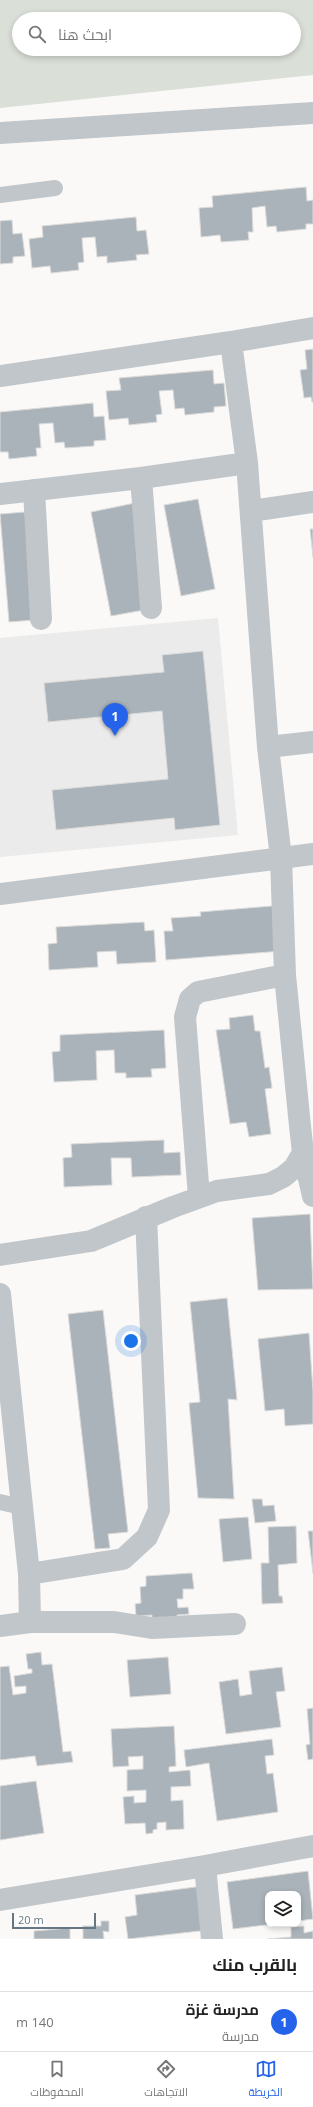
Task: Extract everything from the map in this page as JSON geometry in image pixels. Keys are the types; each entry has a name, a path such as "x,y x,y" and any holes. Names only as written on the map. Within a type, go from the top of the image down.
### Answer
{"street":[{"path":"0,133 313,113"},
{"path":"0,376 231,342 313,328"},
{"path":"231,342 247,463 268,747 281,858 285,975 303,1153 313,1196"},
{"path":"0,494 141,478 247,463"},
{"path":"141,478 151,608"},
{"path":"34,490 41,619"},
{"path":"251,511 313,502"},
{"path":"268,747 313,742"},
{"path":"0,894 313,854"},
{"path":"199,1197 185,1017 190,999 198,992 285,975"},
{"path":"0,1255 91,1241 146,1217 217,1191 269,1184 284,1177 294,1168 303,1153"},
{"path":"29,1574 123,1559 147,1537 159,1510 146,1217"},
{"path":"0,1294 3,1348 29,1574 30,1622"},
{"path":"0,1626 30,1622 114,1622 152,1628 235,1624"},
{"path":"0,1900 205,1866 313,1846"},
{"path":"205,1866 212,1939"}],"lane":[{"path":"0,194 55,188"},
{"path":"0,1502 22,1507"}],"shaded area":[{"path":"0,0 313,0 313,75 0,108"},
{"path":"218,618 238,835 0,857 0,638"}],"building":[{"path":"306,187 307,201 313,200 313,224 306,224 306,229 277,232 276,226 267,227 265,206 252,208 253,232 248,232 249,240 221,242 220,235 201,237 199,208 213,207 212,196"},
{"path":"136,217 137,231 146,230 149,254 136,255 137,260 107,263 107,256 97,257 95,237 82,238 84,262 78,263 79,270 51,273 50,266 32,268 29,239 43,237 42,226"},
{"path":"12,220 13,234 22,233 25,256 13,257 13,263 0,264 0,221"},
{"path":"313,349 312,402 311,397 304,398 300,370 307,369 305,350"},
{"path":"213,370 214,384 224,383 226,406 214,407 214,412 185,415 184,408 175,409 173,390 159,391 162,414 156,415 157,422 129,425 128,418 109,420 106,391 121,390 119,378"},
{"path":"93,403 94,417 104,416 106,440 94,441 94,446 65,448 64,442 55,443 53,423 39,424 41,448 36,448 37,456 9,459 8,452 0,452 0,412"},
{"path":"198,499 215,589 181,596 164,505"},
{"path":"135,503 155,608 111,616 91,512"},
{"path":"25,512 34,620 9,622 0,514"},
{"path":"310,529 313,529 313,557"},
{"path":"203,651 220,825 175,830 174,818 56,830 52,790 168,779 162,711 48,722 44,683 164,672 162,655"},
{"path":"272,906 282,951 166,960 164,931 173,931 171,918 201,916 200,912"},
{"path":"144,922 145,931 154,930 156,962 117,964 116,951 97,952 98,967 49,970 48,944 57,943 56,927"},
{"path":"253,1015 255,1031 260,1031 265,1068 269,1067 272,1088 265,1089 271,1134 249,1137 246,1122 230,1124 216,1030 230,1029 229,1018"},
{"path":"164,1030 166,1068 151,1069 152,1077 126,1078 126,1073 115,1073 114,1050 96,1051 97,1080 54,1082 52,1052 60,1051 60,1035"},
{"path":"164,1140 164,1153 180,1152 181,1175 132,1177 131,1158 111,1158 112,1185 64,1187 63,1158 72,1157 71,1144"},
{"path":"310,1214 313,1289 258,1290 252,1218"},
{"path":"227,1298 237,1400 228,1399 234,1499 198,1498 189,1403 200,1402 190,1302"},
{"path":"103,1310 128,1532 108,1534 110,1548 95,1549 68,1314"},
{"path":"309,1333 313,1391 313,1424 285,1426 284,1409 265,1411 258,1339"},
{"path":"252,1499 262,1499 263,1506 274,1505 276,1521 255,1523"},
{"path":"248,1517 252,1559 223,1562 219,1519"},
{"path":"296,1526 297,1563 278,1565 279,1596 282,1596 283,1603 262,1604 261,1563 269,1563 268,1527"},
{"path":"308,1531 313,1531 313,1573"},
{"path":"192,1573 194,1589 183,1589 183,1599 177,1599 178,1608 188,1607 189,1614 177,1615 177,1618 152,1619 152,1615 136,1616 135,1604 141,1603 140,1587 146,1586 146,1576"},
{"path":"41,1652 42,1665 52,1664 63,1752 71,1751 73,1762 37,1766 35,1756 0,1760 0,1667 9,1666 13,1695 26,1693 26,1686 15,1687 14,1676 32,1673 32,1669 28,1669 26,1654"},
{"path":"168,1657 171,1694 130,1697 127,1660"},
{"path":"282,1667 285,1691 276,1692 281,1727 226,1734 219,1682 238,1679 240,1696 252,1694 249,1671"},
{"path":"313,1708 313,1759 308,1760 306,1745 310,1744 307,1709"},
{"path":"174,1726 176,1766 169,1767 169,1772 190,1770 191,1786 171,1787 171,1801 183,1800 184,1829 166,1830 166,1822 157,1823 157,1829 153,1830 153,1833 146,1834 145,1823 125,1824 123,1797 134,1796 134,1803 146,1802 146,1790 127,1791 127,1770 143,1769 143,1756 128,1757 129,1766 113,1767 111,1729"},
{"path":"272,1739 274,1755 265,1756 267,1774 273,1773 278,1812 217,1821 209,1763 186,1767 184,1750"},
{"path":"36,1781 44,1833 0,1840 0,1786"},
{"path":"308,1871 313,1919 301,1921 301,1891 265,1891 265,1925 233,1929 227,1882"},
{"path":"203,1886 209,1930 128,1939 125,1917 137,1915 135,1895"},
{"path":"101,1921 109,1921 109,1932 103,1931 104,1939 83,1939 83,1926 101,1926"},
{"path":"304,1926 304,1933 313,1931 313,1939 268,1939 291,1937 291,1927"},
{"path":"70,1928 70,1939 34,1939 34,1931"}],"place":[{"name":"مدرسة غزة","path":"115,736"}]}
